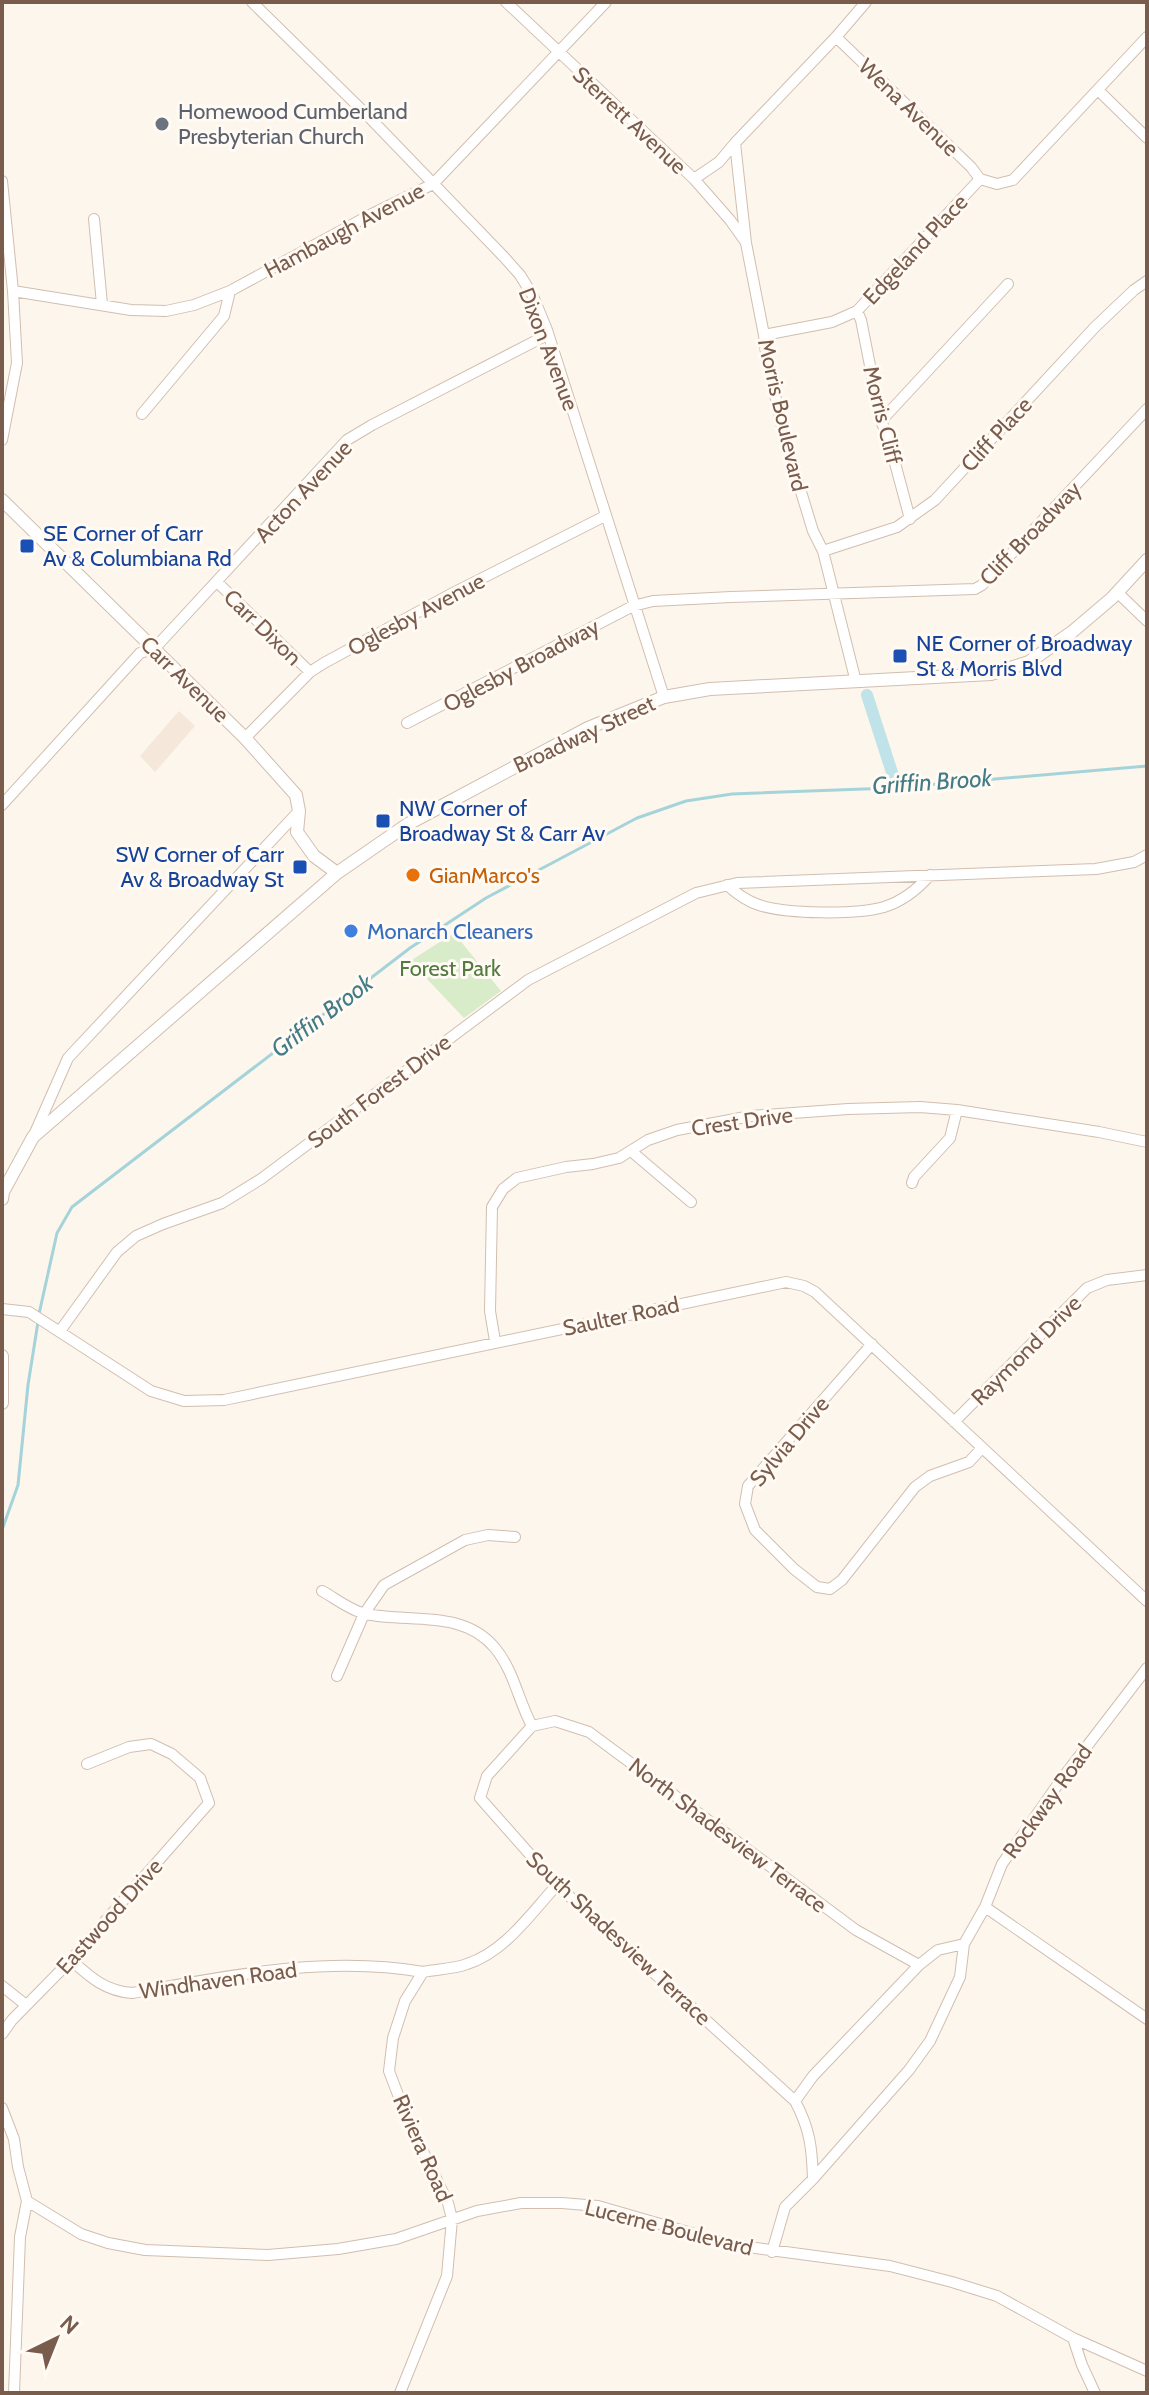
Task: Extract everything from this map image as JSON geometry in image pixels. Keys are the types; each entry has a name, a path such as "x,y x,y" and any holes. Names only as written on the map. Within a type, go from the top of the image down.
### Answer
{"street":[{"name":"Dixon Avenue","path":"252,2 367,115 520,275 533,296 558,364 664,697"},
{"name":"Sterrett Avenue","path":"506,2 694,179 746,243"},
{"name":"Hambaugh Avenue","path":"13,291 131,310 166,311 194,305 230,291 433,184 606,2"},
{"path":"694,179 719,162 866,2"},
{"name":"Wena Avenue","path":"836,37 980,179"},
{"name":"Edgeland Place","path":"764,335 824,324 857,311 980,179 997,184 1013,180 1147,37"},
{"path":"1098,90 1147,138"},
{"name":"Morris Boulevard","path":"735,143 746,243 784,436 813,531 823,551 856,682"},
{"path":"2,181 17,363 2,440"},
{"path":"94,219 102,304"},
{"name":"Cliff Place","path":"823,551 897,527 935,500 1095,327 1147,281"},
{"path":"881,421 1008,284"},
{"path":"142,414 224,316 230,291"},
{"name":"Morris Cliff","path":"857,311 881,421 910,519"},
{"name":"Acton Avenue","path":"2,805 140,653 154,649 347,440 547,335"},
{"name":"Cliff Broadway","path":"633,606 669,600 975,589 1147,409"},
{"name":"Carr Avenue","path":"2,500 245,738 296,795 299,811 297,832 314,856 337,873"},
{"name":"Oglesby Avenue","path":"245,738 310,672 453,593 605,516"},
{"name":"Broadway Street","path":"2,1199 33,1137 337,873 408,824 588,728 664,697 710,689 991,674 1029,662 1072,632 1147,560"},
{"name":"Carr Dixon","path":"217,582 310,672"},
{"path":"1117,592 1147,621"},
{"name":"Oglesby Broadway","path":"407,723 633,606"},
{"path":"33,1137 68,1058 299,811"},
{"name":"South Forest Drive","path":"60,1331 117,1252 136,1236 222,1203 261,1179 528,980 696,893 737,883 1096,869 1134,862 1147,855"},
{"path":"727,885 740,897 774,909 866,910 885,907 906,897 930,875"},
{"name":"Crest Drive","path":"495,1341 490,1311 492,1207 503,1189 517,1178 619,1158 648,1140 677,1130 751,1116 920,1107 957,1110 1147,1142"},
{"path":"912,1183 950,1138 957,1110"},
{"path":"631,1151 691,1202"},
{"name":"Raymond Drive","path":"954,1422 1087,1288 1107,1280 1147,1275"},
{"name":"Saulter Road","path":"2,1309 29,1312 151,1391 184,1401 224,1400 786,1282 804,1286 815,1292 872,1344 1147,1601"},
{"name":"Sylvia Drive","path":"872,1344 748,1486 745,1504 755,1530 794,1569 817,1587 830,1589 842,1580 915,1487 930,1476 969,1462 982,1448"},
{"path":"2,1356 2,1403"},
{"path":"337,1676 364,1614 384,1585 465,1540 488,1535 515,1537"},
{"path":"322,1591 364,1614 440,1619 477,1633 494,1646 511,1673 532,1726"},
{"name":"Rockway Road","path":"772,2252 785,2207 909,2070 930,2041 960,1977 964,1944 985,1907 1002,1864 1061,1780 1147,1668"},
{"name":"North Shadesview Terrace","path":"532,1726 555,1721 589,1732 856,1930 919,1965"},
{"name":"South Shadesview Terrace","path":"532,1726 487,1776 480,1798 557,1885 795,2101"},
{"name":"Eastwood Drive","path":"2,2034 209,1803 200,1778 172,1754 151,1744 129,1747 87,1764"},
{"path":"423,1972 466,1965 487,1955 505,1941 557,1885"},
{"path":"985,1907 1147,2019"},
{"path":"813,2179 812,2144 807,2124 795,2101 813,2076 919,1965 938,1950 964,1944"},
{"name":"Windhaven Road","path":"71,1960 95,1981 115,1992 132,1993 245,1972 309,1967 392,1966 423,1972"},
{"name":"Riviera Road","path":"400,2393 447,2276 452,2219 448,2203 406,2116 389,2071 393,2038 405,2001 423,1972"},
{"path":"2,1986 26,2005"},
{"path":"2,2108 14,2139 27,2201 20,2237 14,2393"},
{"name":"Lucerne Boulevard","path":"27,2201 81,2234 108,2243 145,2250 268,2255 338,2249 396,2239 477,2211 521,2203 598,2206 700,2237 772,2252 890,2266 952,2282 997,2296 1073,2338 1147,2371"},
{"path":"1073,2338 1095,2393"}],"shaded area":[{"path":"179,711 195,726 155,772 140,756"}],"green space":[{"name":"Forest Park","path":"454,933 501,991 464,1018 410,961"}],"waterway":[{"path":"867,695 897,788"},
{"name":"Griffin Brook","path":"39,1314 57,1233 72,1207 410,948 486,898 637,818 686,801 732,794 891,788 1147,766"},
{"name":"Griffin Brook","path":"2,1530 18,1485 38,1322"}],"place":[{"name":"Homewood Cumberland Presbyterian Church","path":"162,124"},
{"name":"SE Corner of Carr Av & Columbiana Rd","path":"27,546"},
{"name":"NE Corner of Broadway St & Morris Blvd","path":"900,656"},
{"name":"NW Corner of Broadway St & Carr Av","path":"383,821"},
{"name":"SW Corner of Carr Av & Broadway St","path":"300,867"},
{"name":"GianMarco's","path":"413,875"},
{"name":"Monarch Cleaners","path":"351,931"}]}
